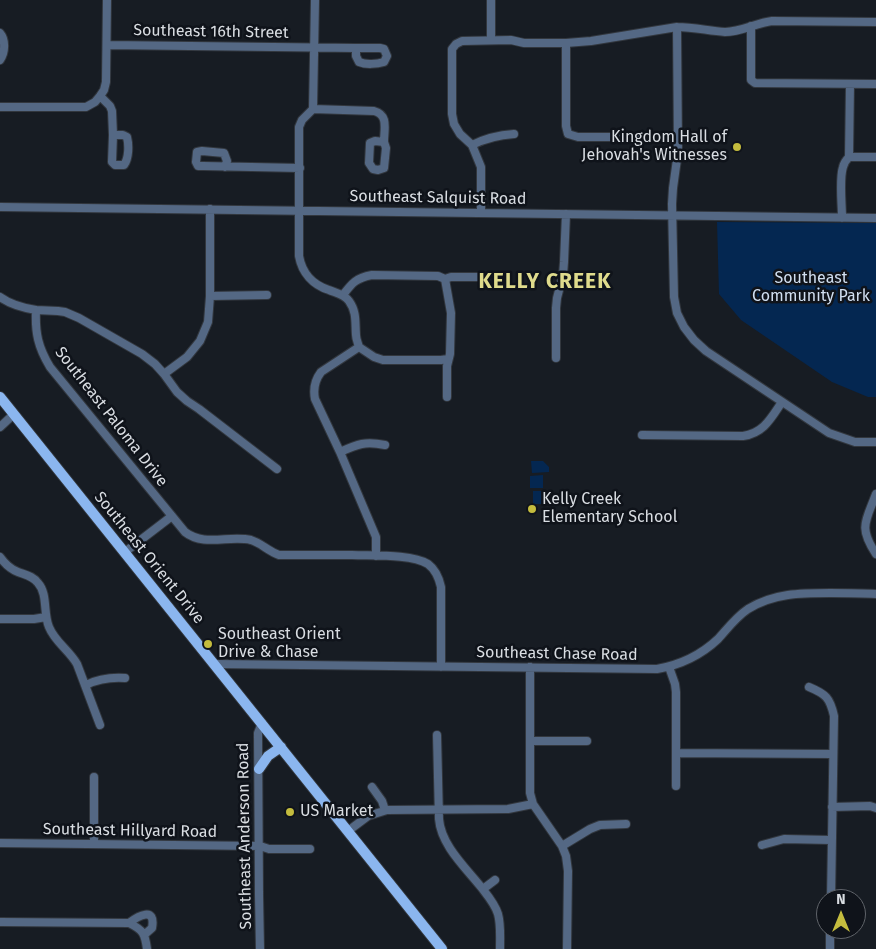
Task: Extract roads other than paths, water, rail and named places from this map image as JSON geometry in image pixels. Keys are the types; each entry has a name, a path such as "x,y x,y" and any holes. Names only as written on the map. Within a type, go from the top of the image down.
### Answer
{"main road":[{"name":"Southeast Orient Drive","path":"0,396 442,949"},
{"path":"259,769 268,756 281,747"}],"street":[{"path":"0,106 70,107 86,106 95,102 104,90 106,82 107,0"},
{"path":"315,0 313,109 302,120 299,127 298,250 300,263 310,279 326,289 343,295 349,301 354,308 356,336 359,347 374,357 383,360 448,359"},
{"path":"491,0 491,40"},
{"path":"481,213 481,167 472,145 460,134 454,124 452,114 452,49 462,41 511,40 524,43 591,41 678,27 726,32 772,22 876,22"},
{"path":"751,26 751,80 755,83 876,84"},
{"path":"678,27 678,152 673,188 672,216 674,297 677,313 684,327 706,351 829,434 855,442 876,442"},
{"path":"0,33 4,38 3,54 0,60"},
{"path":"566,42 566,126 568,134 578,136 678,137"},
{"name":"Southeast 16th Street","path":"107,45 356,48"},
{"path":"842,218 842,173 845,161 849,157 850,84"},
{"path":"100,96 110,106 112,111 113,135"},
{"path":"313,109 380,112 384,116 384,142"},
{"path":"472,145 480,140 514,134"},
{"path":"505,135 506,144"},
{"path":"849,157 876,157"},
{"path":"225,166 300,168"},
{"name":"Southeast Salquist Road","path":"0,207 876,218"},
{"path":"164,374 186,357 200,340 208,322 210,296 210,209"},
{"path":"556,358 556,308 563,274 566,214"},
{"path":"343,295 353,283 362,277 372,275 438,276 445,278 486,277"},
{"path":"445,278 450,313 447,397"},
{"path":"210,296 267,295"},
{"path":"0,297 7,302 22,307 65,312 142,354 155,364 187,401 277,469"},
{"name":"Southeast Paloma Drive","path":"36,310 37,340 42,354 50,367 185,532 197,539 254,541 270,552 279,554 376,556"},
{"path":"359,347 320,372 316,378 315,399 376,537 376,556 395,556 418,560 432,568 439,579 441,587 441,666"},
{"path":"642,434 751,435 764,427 782,402"},
{"path":"0,427 14,414"},
{"path":"340,452 363,443 385,444"},
{"path":"876,494 865,522 865,529 866,537 876,554"},
{"path":"125,552 172,516"},
{"path":"0,557 12,569 32,577 42,588 48,626 55,638 74,658 100,725"},
{"name":"Southeast Chase Road","path":"214,664 657,669 679,663 699,654 712,644 742,614 770,599 786,594 799,593 876,594"},
{"path":"0,619 46,617"},
{"path":"669,666 676,692 676,786"},
{"path":"530,668 530,793 533,804 562,846 566,856 568,871 567,949"},
{"path":"86,685 101,679 124,678"},
{"path":"809,687 821,692 826,697 834,716 831,889"},
{"name":"Southeast Anderson Road","path":"260,949 258,734 262,723"},
{"path":"437,736 440,827 449,847 492,901 498,915 500,949"},
{"path":"530,741 588,741"},
{"path":"676,753 833,754"},
{"path":"94,776 94,844"},
{"path":"372,787 382,801 385,810"},
{"path":"348,832 368,816 391,809 508,810 533,804"},
{"path":"832,807 870,806 876,808"},
{"path":"562,846 600,825 626,824"},
{"path":"762,845 784,839 831,840"},
{"name":"Southeast Hillyard Road","path":"0,843 260,846 269,849 310,849"},
{"path":"482,889 495,880"},
{"path":"129,923 141,914 150,916 153,920 152,928 142,932"},
{"path":"0,922 129,923 142,932 147,949"}],"place":[{"name":"Kingdom Hall of Jehovah's Witnesses","path":"737,147"},
{"name":"Kelly Creek Elementary School","path":"532,509"},
{"name":"Southeast Orient Drive & Chase","path":"208,644"},
{"name":"US Market","path":"290,812"}],"district":[{"name":"KELLY CREEK","path":"545,282"}],"park label":[{"name":"Southeast Community Park","path":"811,288"}]}
